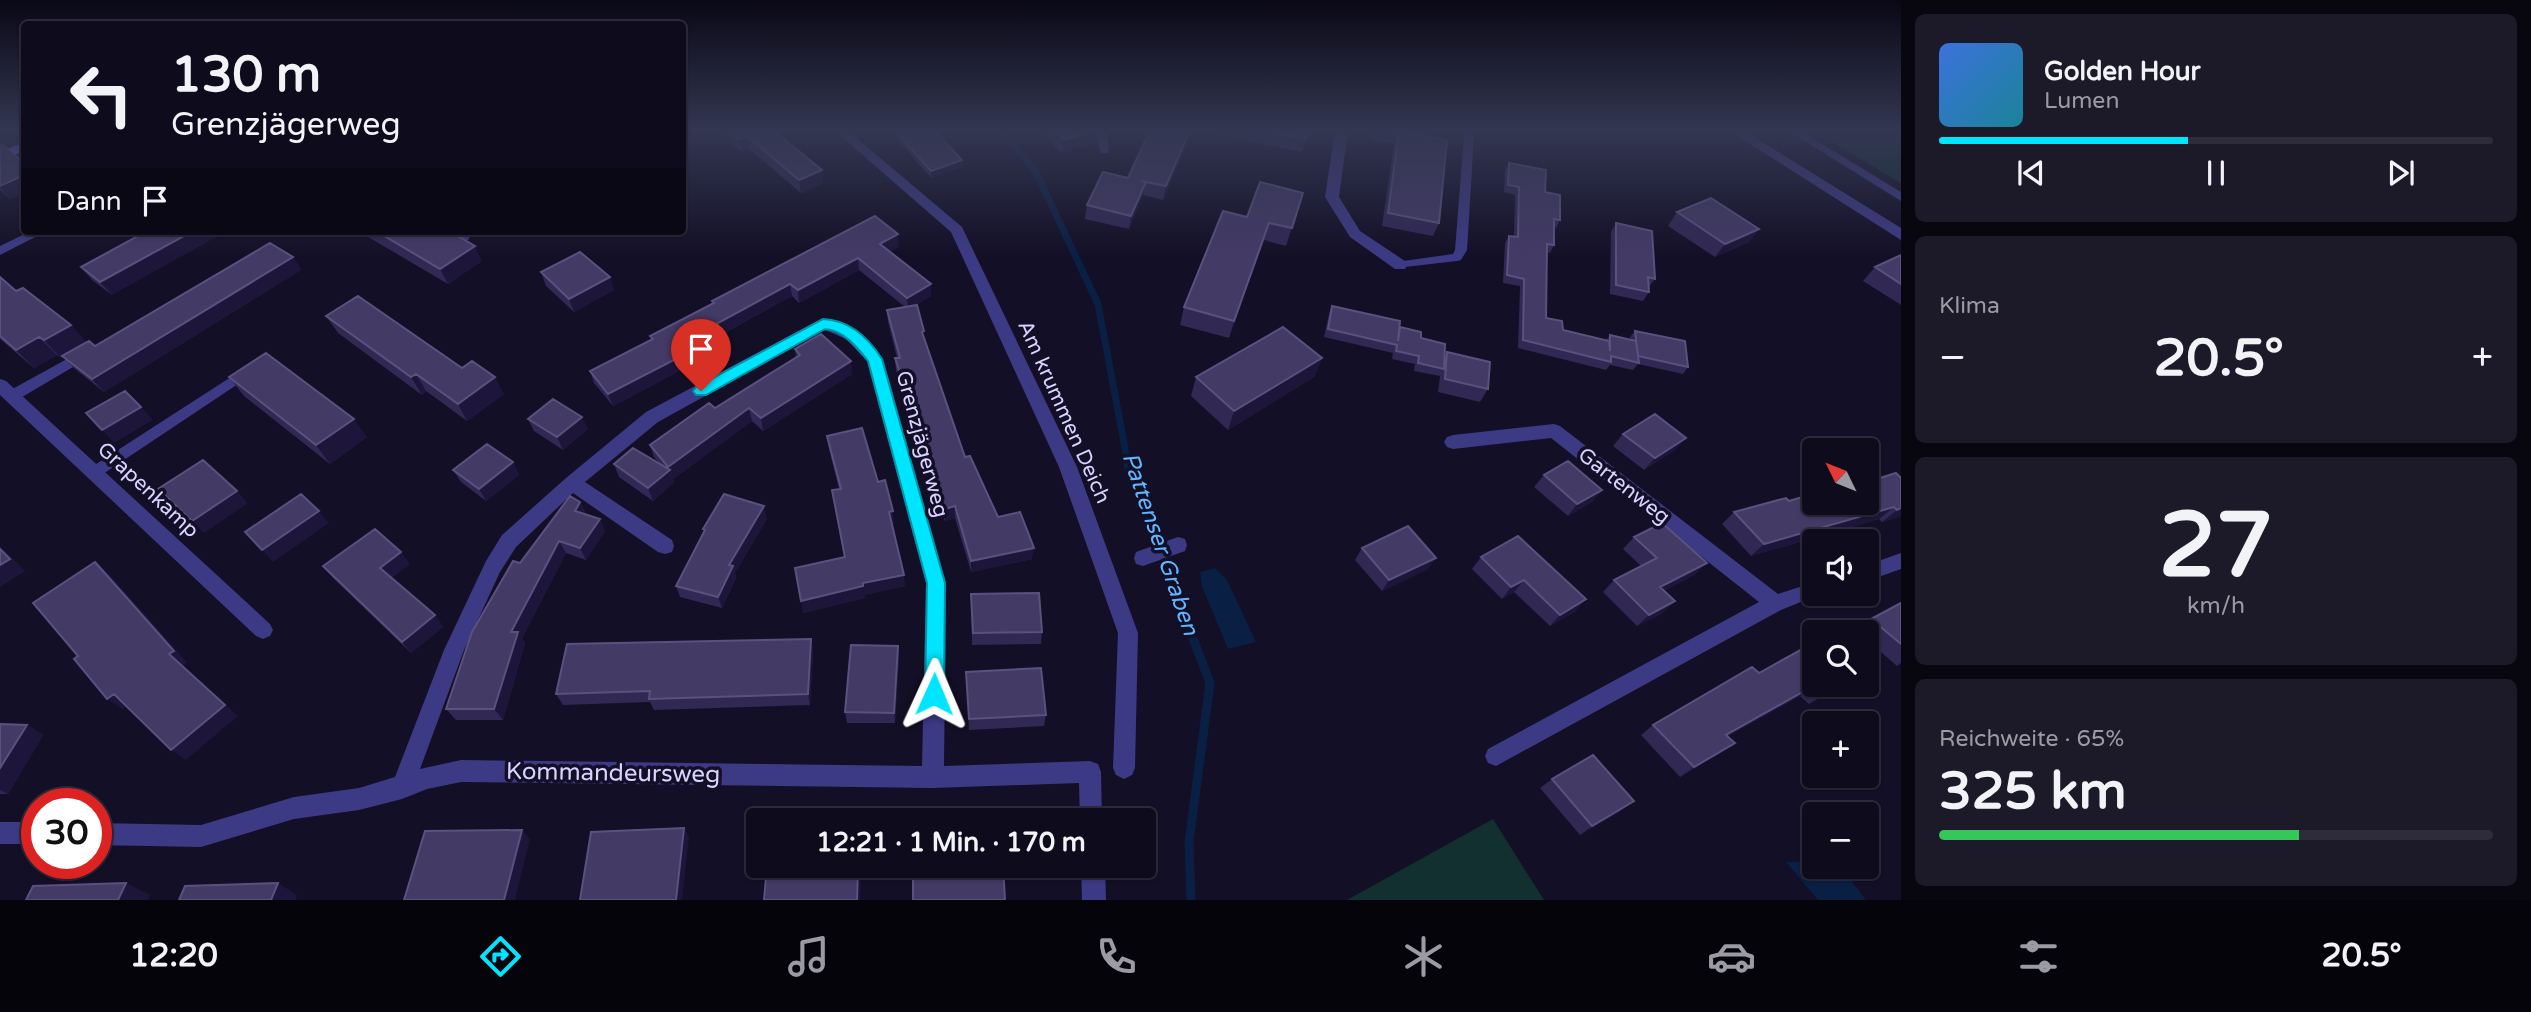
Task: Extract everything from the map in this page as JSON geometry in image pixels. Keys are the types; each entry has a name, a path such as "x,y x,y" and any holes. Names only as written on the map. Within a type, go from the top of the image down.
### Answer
{"street":[{"name":"Am krummen Deich","path":"889,172 957,230 1068,467 1128,633 1124,768"},
{"path":"1335,172 1332,197 1355,234 1400,265"},
{"path":"1801,172 1901,235"},
{"name":"Grenzjägerweg","path":"402,788 454,650 493,567 509,541 572,483 652,417 823,324 839,325 875,359 936,583 933,777"},
{"name":"Grapenkamp","path":"6,391 263,630"},
{"name":"Gartenweg","path":"1453,442 1554,431 1774,603"},
{"path":"572,483 665,546"},
{"path":"1143,558 1178,545"},
{"path":"1879,569 1901,561"},
{"path":"1496,756 1774,603 1802,594"},
{"name":"Kommandeursweg","path":"112,834 201,835 294,808 359,799 402,788 427,778 461,771 933,777 1090,772 1091,808"},
{"path":"0,833 21,833"},
{"path":"1093,878 1094,900"}],"lane":[{"path":"1400,265 1457,257 1461,250 1466,172"},
{"path":"1860,172 1901,197"},
{"path":"0,251 33,235"},
{"path":"6,391 96,347"},
{"path":"95,472 260,364"}],"green space":[{"path":"1883,172 1901,172 1901,183"},
{"path":"1493,819 1544,900 1347,900"}],"water":[{"path":"1215,568 1227,580 1256,642 1228,649 1202,586 1200,572"},
{"path":"1802,861 1802,879 1849,879 1866,900 1818,900 1786,862"}],"building":[{"path":"0,172 21,172 21,176 0,186"},
{"path":"790,172 817,172 799,180"},
{"path":"1103,172 1128,178 1131,172 1172,172 1166,186 1146,182 1131,216 1087,205"},
{"path":"1394,172 1444,172 1439,223 1388,213"},
{"path":"1509,172 1546,172 1545,192 1560,195 1560,220 1554,219 1554,245 1547,244 1546,318 1562,321 1563,330 1609,341 1610,351 1610,335 1636,341 1639,363 1611,356 1611,362 1523,340 1524,279 1507,275 1509,236 1518,237 1519,187 1508,185"},
{"path":"1260,182 1303,193 1292,228 1269,223 1234,321 1184,307 1223,211 1247,217"},
{"path":"1711,198 1759,229 1725,244 1677,212"},
{"path":"875,216 898,234 880,244 931,284 907,298 858,258 798,290 790,284 694,336 703,345 608,394 590,371 653,339 650,336 714,303 712,301"},
{"path":"1616,223 1652,231 1655,279 1648,277 1649,292 1616,285"},
{"path":"140,235 186,235 100,282 81,267"},
{"path":"383,235 456,235 475,246 440,269"},
{"path":"270,243 293,257 92,379 62,356 89,341 95,346"},
{"path":"580,252 610,277 569,299 541,272"},
{"path":"1901,255 1901,284 1875,267"},
{"path":"0,277 16,291 23,288 71,325 44,340 39,337 16,350 0,336"},
{"path":"358,296 462,368 472,361 495,377 458,404 416,374 411,377 326,316"},
{"path":"917,305 924,331 922,332 965,457 970,456 998,517 1020,512 1034,548 971,561 955,506 945,509 927,468 930,467 895,358 900,358 887,310"},
{"path":"1332,306 1400,321 1398,341 1400,327 1421,332 1421,338 1445,344 1444,369 1418,363 1419,356 1396,351 1397,345 1328,329"},
{"path":"1283,327 1322,358 1234,411 1196,377"},
{"path":"1635,331 1685,341 1688,367 1638,356"},
{"path":"821,334 851,361 761,418 749,408 668,467 650,445 709,403 715,408 800,355 795,349"},
{"path":"1447,352 1490,362 1488,389 1445,379"},
{"path":"266,353 354,419 316,445 229,377"},
{"path":"125,391 141,407 102,430 86,413"},
{"path":"553,399 582,417 557,437 528,419"},
{"path":"1655,414 1686,438 1655,458 1623,434"},
{"path":"862,428 878,482 885,480 893,511 889,512 904,575 863,583 863,586 801,601 795,568 845,557 832,490 841,489 827,436"},
{"path":"487,444 513,462 479,489 453,470"},
{"path":"633,448 670,470 648,488 614,464"},
{"path":"203,460 237,491 192,521 158,489"},
{"path":"1568,461 1602,490 1577,504 1544,475"},
{"path":"1896,473 1901,478 1901,508 1880,511 1880,478"},
{"path":"301,494 319,511 262,550 245,532"},
{"path":"724,494 764,506 729,565 733,566 718,597 676,586 705,530 703,529"},
{"path":"570,496 580,502 575,511 600,519 580,548 559,541 511,632 518,632 494,709 446,709 472,632 513,561 520,563"},
{"path":"1802,497 1802,515 1866,515 1817,529 1802,529 1802,533 1764,544 1734,512 1786,498 1789,501"},
{"path":"1662,523 1707,563 1660,587 1675,601 1649,615 1614,580 1657,558 1634,537"},
{"path":"1408,526 1436,558 1389,580 1362,548"},
{"path":"375,529 401,552 380,568 435,615 402,642 323,566"},
{"path":"1518,536 1586,599 1560,615 1524,580 1511,587 1481,557"},
{"path":"0,549 10,559 0,565"},
{"path":"95,562 174,651 169,654 225,705 171,750 114,694 107,699 74,659 78,656 33,603"},
{"path":"1039,593 1042,632 973,633 971,594"},
{"path":"1901,603 1901,644 1879,626 1879,620 1871,619"},
{"path":"811,639 808,694 649,699 650,691 556,694 567,644"},
{"path":"851,645 898,646 894,713 845,712"},
{"path":"1802,649 1802,692 1726,735 1735,743 1694,767 1653,725 1752,667 1759,673"},
{"path":"1041,668 1046,715 969,719 966,672"},
{"path":"0,724 27,725 0,768"},
{"path":"1593,755 1634,801 1592,826 1552,779"},
{"path":"684,828 676,900 580,900 591,832"},
{"path":"522,830 504,900 404,900 425,831"},
{"path":"766,878 858,878 857,900 764,900"},
{"path":"913,878 1004,878 1005,900 913,900"},
{"path":"126,883 118,900 26,900 33,886"},
{"path":"278,883 271,900 179,900 185,886"}],"waterway":[{"name":"Pattenser Graben","path":"1036,172 1098,304 1127,459"},
{"name":"Pattenser Graben","path":"1127,458 1130,473 1210,683 1189,842 1191,900"}],"route":[{"path":"701,391 823,324 839,325 875,359 936,583 934,694"}]}
